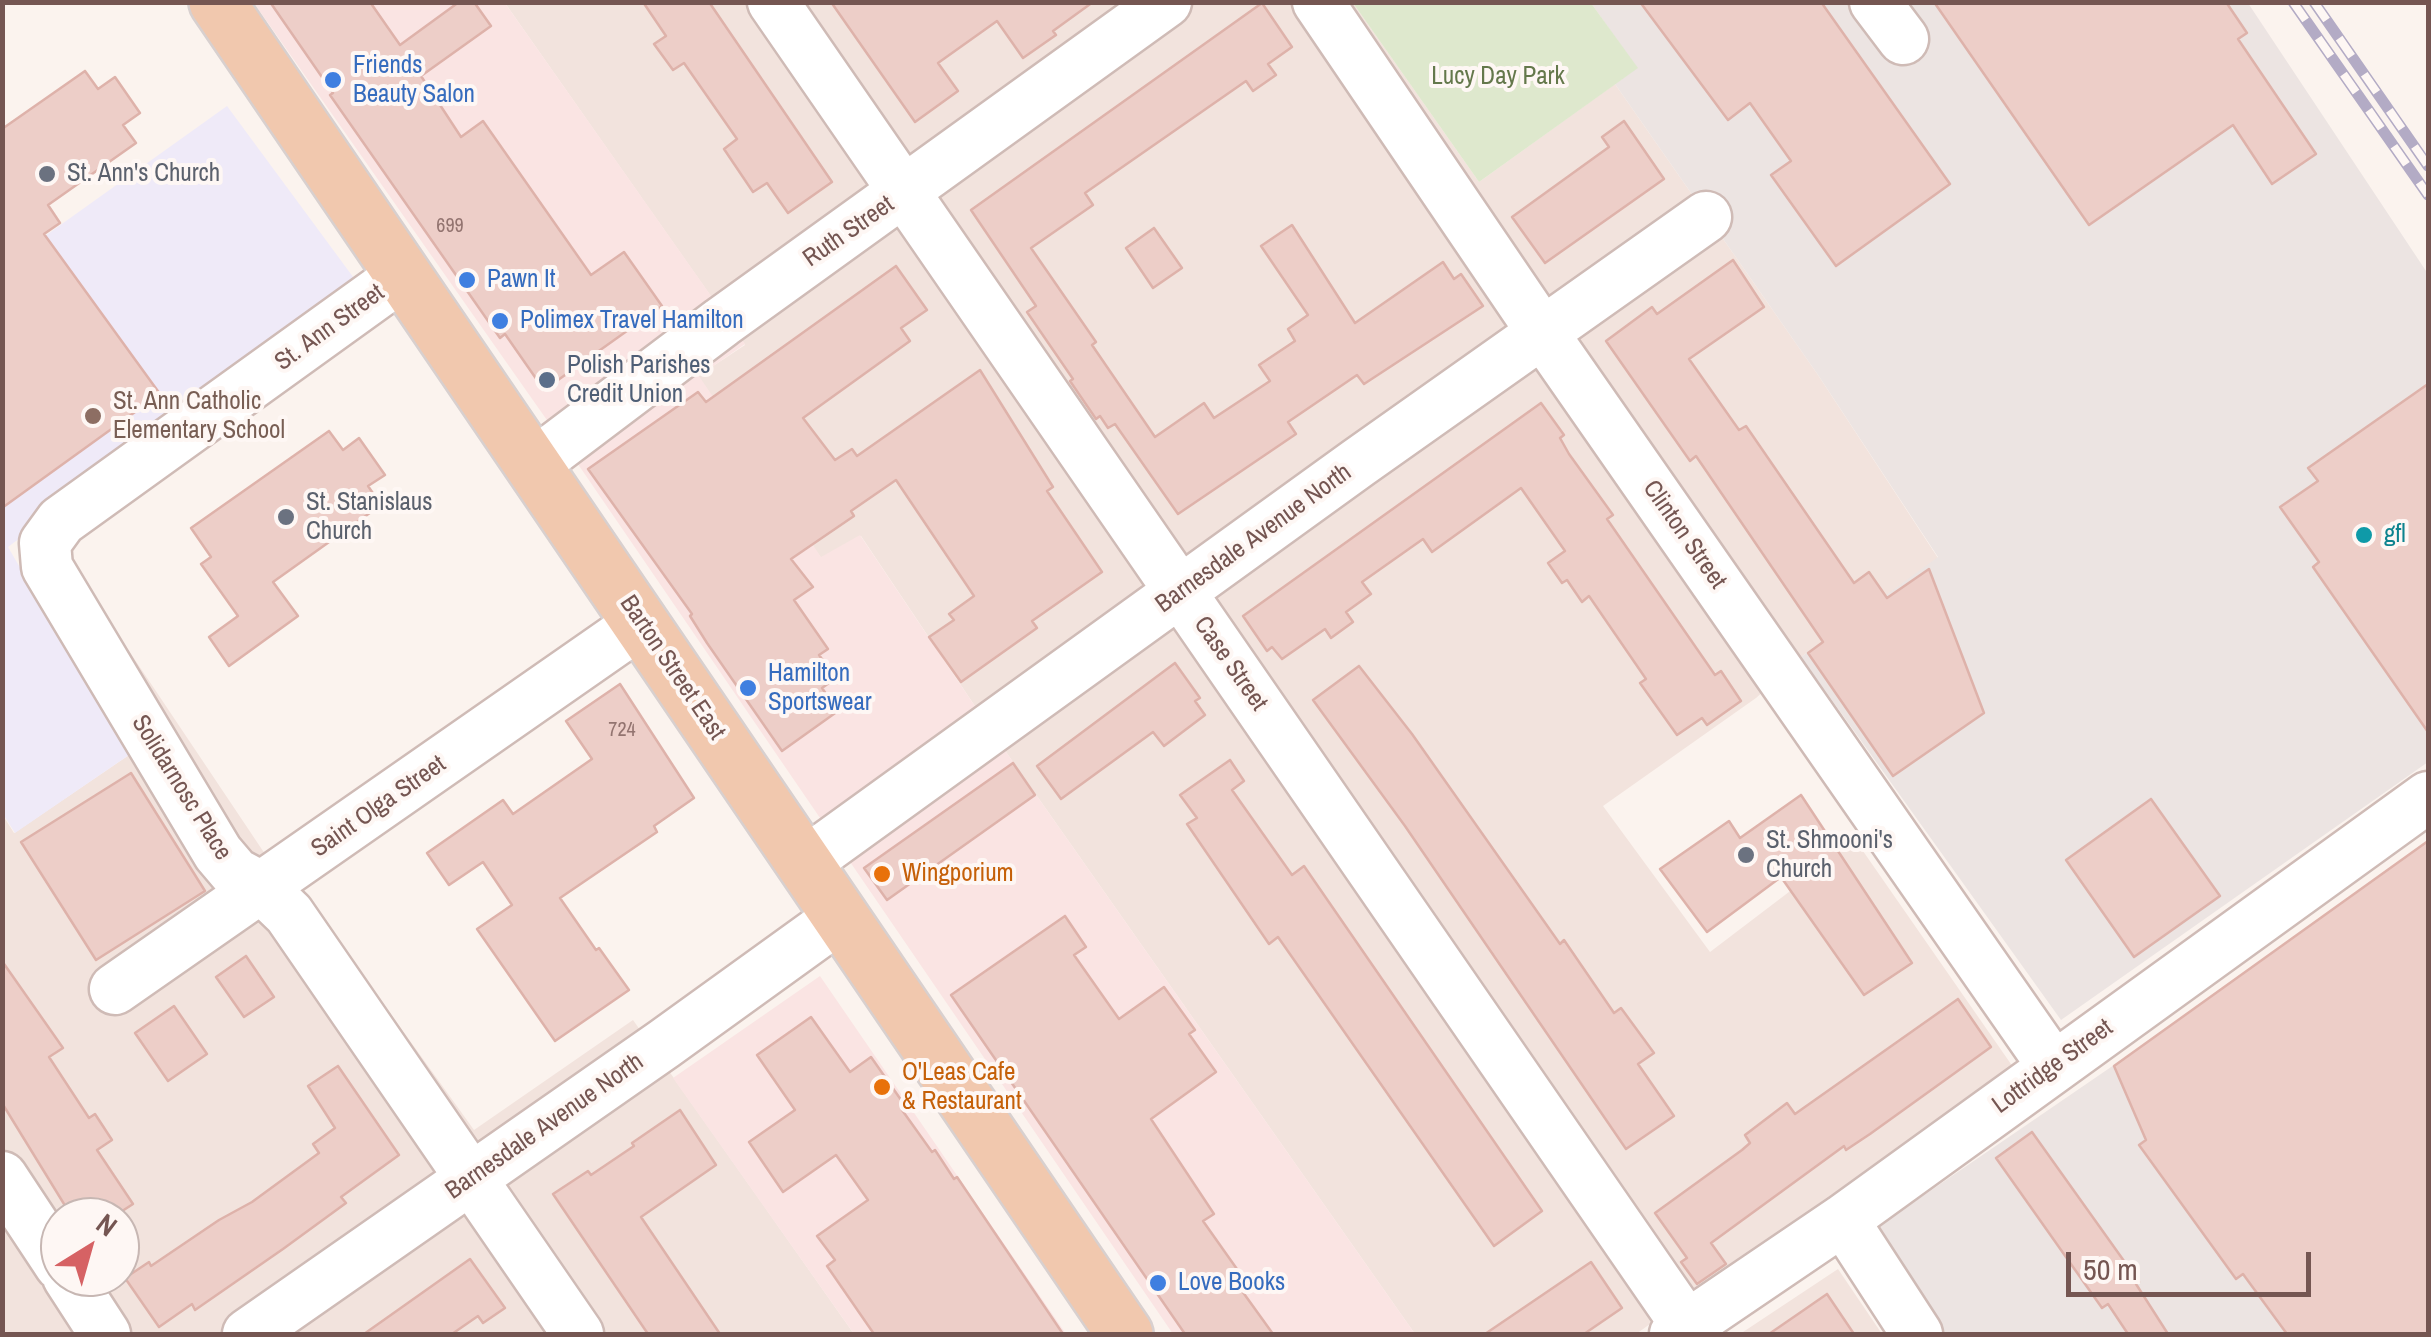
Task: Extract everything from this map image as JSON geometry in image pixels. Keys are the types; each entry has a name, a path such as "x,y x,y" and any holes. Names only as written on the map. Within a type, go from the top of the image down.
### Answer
{"main road":[{"name":"Barton Street East","path":"217,2 1125,1334"}],"street":[{"name":"Case Street","path":"773,2 1682,1330"},
{"name":"Ruth Street","path":"534,464 722,322 1166,2"},
{"name":"Clinton Street","path":"1318,2 1542,332 2053,1066"},
{"name":"Barnesdale Avenue North","path":"803,864 1706,217"},
{"name":"St. Ann Street","path":"60,521 404,274"},
{"name":"Solidarnosc Place","path":"60,521 45,543 47,567 218,852 235,873 260,887 289,914 578,1334"},
{"name":"Saint Olga Street","path":"115,989 642,622"},
{"name":"Lottridge Street","path":"1682,1330 1843,1220 2428,797"},
{"name":"Barnesdale Avenue North","path":"248,1334 648,1056 840,916"},
{"path":"2,1177 40,1235"},
{"path":"1843,1220 1918,1334"},
{"path":"81,1297 105,1334"}],"shaded area":[{"path":"254,3 505,3 745,344 699,376 821,557 860,535 999,742 1415,1334 1173,1334 582,470"},
{"path":"505,3 1353,3 1479,182 1615,84 1818,375 1938,558 1801,657 1756,698 1603,806 1710,952 1856,841 2013,1067 1636,1334 1415,1334 999,742 861,536 821,558 698,376 745,345"},
{"path":"1591,3 2248,3 2428,274 2428,762 2061,1020 1801,657 1938,557 1818,375 1615,84 1637,68"},
{"name":"St. Ann Catholic Elementary School","path":"227,106 359,285 8,547 129,755 15,833 3,814 3,266"},
{"path":"119,636 263,851 311,903 474,1130 633,1020 854,1334 3,1334 2,814 14,833 129,755"},
{"path":"2428,850 2428,1334 1940,1334 1873,1230"},
{"path":"820,976 1066,1334 854,1334 673,1078"},
{"path":"1838,1269 1882,1334 1740,1334"}],"green space":[{"name":"Lucy Day Park","path":"1353,3 1591,3 1638,68 1479,182"}],"building":[{"path":"270,2 370,2 400,45 459,2 474,2 491,26 421,76 461,137 483,121 591,275 624,252 662,306 544,390 505,334 500,338 330,95 333,93"},
{"path":"643,2 709,2 832,182 788,213 767,183 753,192 724,149 737,139 684,63 673,70 654,44 666,36"},
{"path":"831,2 1093,2 1023,58 997,21 938,63 958,91 915,122"},
{"path":"1640,2 1821,2 1950,184 1836,266 1771,175 1791,161 1750,103 1728,120"},
{"path":"1934,2 2226,2 2247,33 2238,39 2316,154 2272,184 2233,125 2089,225"},
{"path":"1262,3 1292,47 1268,64 1276,75 1253,91 1246,81 1085,193 1093,205 1031,248 1155,437 1204,403 1214,418 1270,381 1259,365 1295,341 1288,329 1308,315 1261,246 1292,225 1355,323 1443,262 1454,279 1461,274 1483,306 1364,384 1357,375 1288,422 1296,434 1178,514 1115,424 1108,428 1100,416 1096,419 1070,381 1073,379 1027,312 1036,306 971,210"},
{"path":"85,71 98,89 115,77 140,113 123,125 136,143 48,205 60,223 44,234 160,394 2,508 2,129"},
{"path":"1624,121 1664,179 1545,263 1512,217 1609,147 1602,137"},
{"path":"1154,228 1182,268 1153,288 1126,248"},
{"path":"1733,260 1764,307 1689,359 1739,430 1746,426 1854,583 1869,572 1887,598 1929,569 1984,713 1893,776 1808,653 1823,642 1696,456 1690,461 1606,341 1652,307 1657,314"},
{"path":"896,266 927,310 901,328 910,341 803,418 835,460 852,449 857,456 980,370 1053,487 1047,491 1102,572 1032,621 1037,628 961,682 929,637 954,620 949,614 974,596 896,480 851,511 854,516 791,559 813,587 794,600 828,649 819,655 836,678 822,688 838,711 782,751 707,643 692,614 588,469 698,392 706,402"},
{"name":"gfl","path":"2428,384 2428,732 2313,567 2319,562 2280,507 2318,481 2308,468"},
{"path":"1541,403 1564,435 1560,438 1569,454 1613,515 1607,519 1715,675 1721,671 1741,701 1707,725 1702,718 1677,735 1640,683 1646,679 1589,596 1582,602 1567,580 1562,583 1548,563 1565,551 1521,488 1432,552 1423,539 1362,582 1371,594 1346,612 1353,622 1331,638 1325,629 1282,659 1272,647 1267,651 1243,616"},
{"name":"St. Stanislaus Church","path":"329,431 343,450 359,438 385,475 368,486 381,505 273,582 298,616 229,666 209,637 238,616 201,564 211,557 191,528"},
{"path":"1175,663 1200,698 1195,701 1205,715 1164,746 1153,732 1061,799 1037,766"},
{"path":"1359,666 1412,734 1560,944 1564,940 1614,1013 1621,1008 1654,1053 1638,1064 1674,1116 1626,1149 1405,826 1313,700"},
{"path":"620,684 694,798 654,826 657,832 560,898 629,990 555,1041 477,929 512,905 483,862 449,885 427,853 503,800 513,814 592,759 566,721"},
{"path":"1230,760 1244,781 1232,790 1292,875 1304,866 1542,1211 1494,1246 1278,937 1269,944 1187,824 1197,818 1180,795"},
{"path":"1013,763 1035,795 887,900 864,868"},
{"path":"131,773 205,891 96,960 21,842"},
{"path":"1801,795 1912,963 1864,995 1781,877 1707,932 1660,869 1729,821 1740,838"},
{"path":"2151,799 2220,896 2134,957 2066,860"},
{"path":"2428,841 2428,1334 2287,1334 2243,1274 2236,1279 2139,1145 2146,1140 2114,1066"},
{"path":"1065,916 1086,947 1074,955 1119,1019 1164,987 1195,1030 1189,1034 1216,1072 1151,1119 1214,1214 1203,1221 1244,1279 1237,1284 1273,1334 1185,1334 951,995"},
{"path":"246,956 274,997 244,1017 216,977"},
{"path":"2,961 63,1048 49,1057 89,1118 95,1114 112,1140 97,1150 128,1197 60,1197 2,1103"},
{"path":"1958,999 1991,1047 1870,1134 1846,1150 1844,1146 1711,1243 1726,1264 1697,1284 1681,1262 1687,1258 1655,1213 1742,1150 1750,1143 1745,1135 1787,1103 1795,1114"},
{"path":"174,1006 207,1054 168,1081 135,1033"},
{"path":"811,1017 850,1072 871,1057 906,1107 902,1110 954,1179 957,1177 1063,1334 874,1334 827,1266 835,1260 817,1236 868,1200 836,1155 783,1192 749,1142 795,1110 757,1055"},
{"path":"338,1066 399,1155 341,1197 346,1203 283,1249 195,1310 192,1304 159,1327 138,1297 140,1268 149,1262 151,1266 252,1202 319,1153 313,1144 335,1128 308,1086"},
{"path":"680,1110 716,1165 641,1217 720,1334 648,1334 553,1194 588,1171 591,1175"},
{"path":"2032,1132 2139,1282 2136,1284 2168,1334 2128,1334 2108,1304 2102,1308 1996,1158"},
{"path":"470,1259 505,1308 483,1323 478,1316 452,1334 364,1334"},
{"path":"1591,1262 1622,1308 1584,1334 1485,1334"},
{"path":"1827,1294 1854,1334 1769,1334 1801,1312"}],"railway":[{"path":"2293,2 2428,195"},
{"path":"2314,2 2428,166"}],"place":[{"name":"Friends Beauty Salon","path":"333,80"},
{"name":"St. Ann's Church","path":"47,174"},
{"name":"Pawn It","path":"467,280"},
{"name":"Polimex Travel Hamilton","path":"500,321"},
{"name":"Polish Parishes Credit Union","path":"547,380"},
{"name":"St. Ann Catholic Elementary School","path":"93,416"},
{"name":"St. Stanislaus Church","path":"286,517"},
{"name":"gfl","path":"2364,535"},
{"name":"Hamilton Sportswear","path":"748,688"},
{"name":"St. Shmooni's Church","path":"1746,855"},
{"name":"Wingporium","path":"882,874"},
{"name":"O'Leas Cafe & Restaurant","path":"882,1087"},
{"name":"Love Books","path":"1158,1283"}]}
